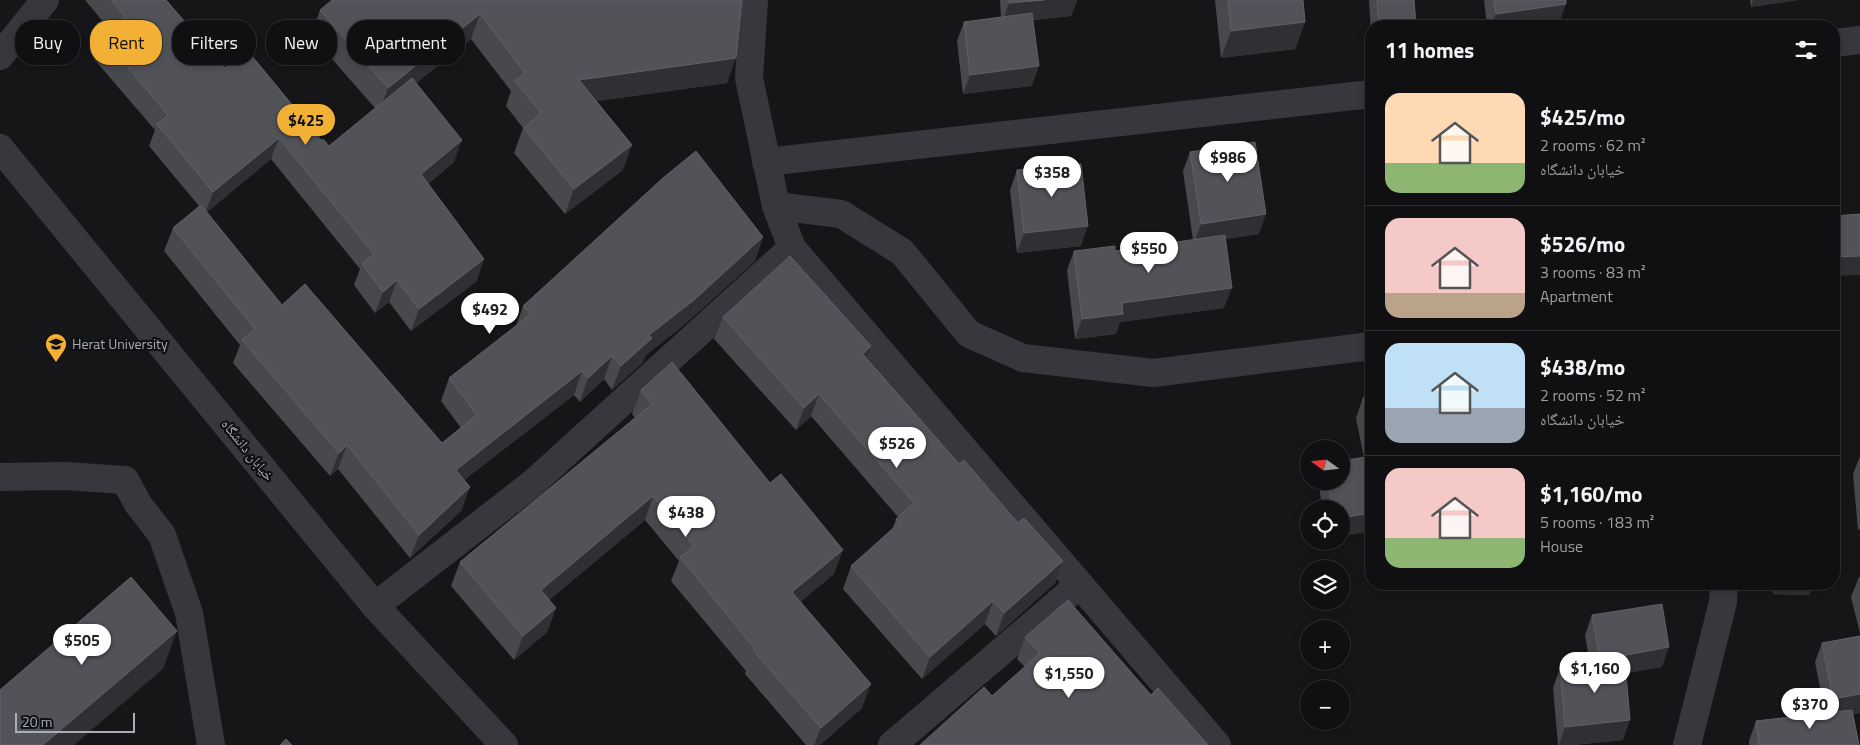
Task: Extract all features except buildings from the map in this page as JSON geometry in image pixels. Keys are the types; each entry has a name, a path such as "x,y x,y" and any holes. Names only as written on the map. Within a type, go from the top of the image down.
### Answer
{"street":[{"path":"0,56 45,0"},
{"path":"754,0 749,78 776,206 792,248 1217,745"},
{"path":"1840,42 1860,40"},
{"path":"766,162 1365,95"},
{"name":"خیابان دانشگاه","path":"0,148 375,606 504,745"},
{"path":"776,206 841,214 902,252 968,334 1023,358 1153,373 1365,347"},
{"path":"375,606 533,482 792,248"},
{"path":"0,477 65,476 125,480 138,504 162,535 189,613 211,745"},
{"path":"892,745 1079,585"},
{"path":"1687,745 1724,602 1724,590"}],"place":[{"name":"Herat University","path":"56,363"}]}
